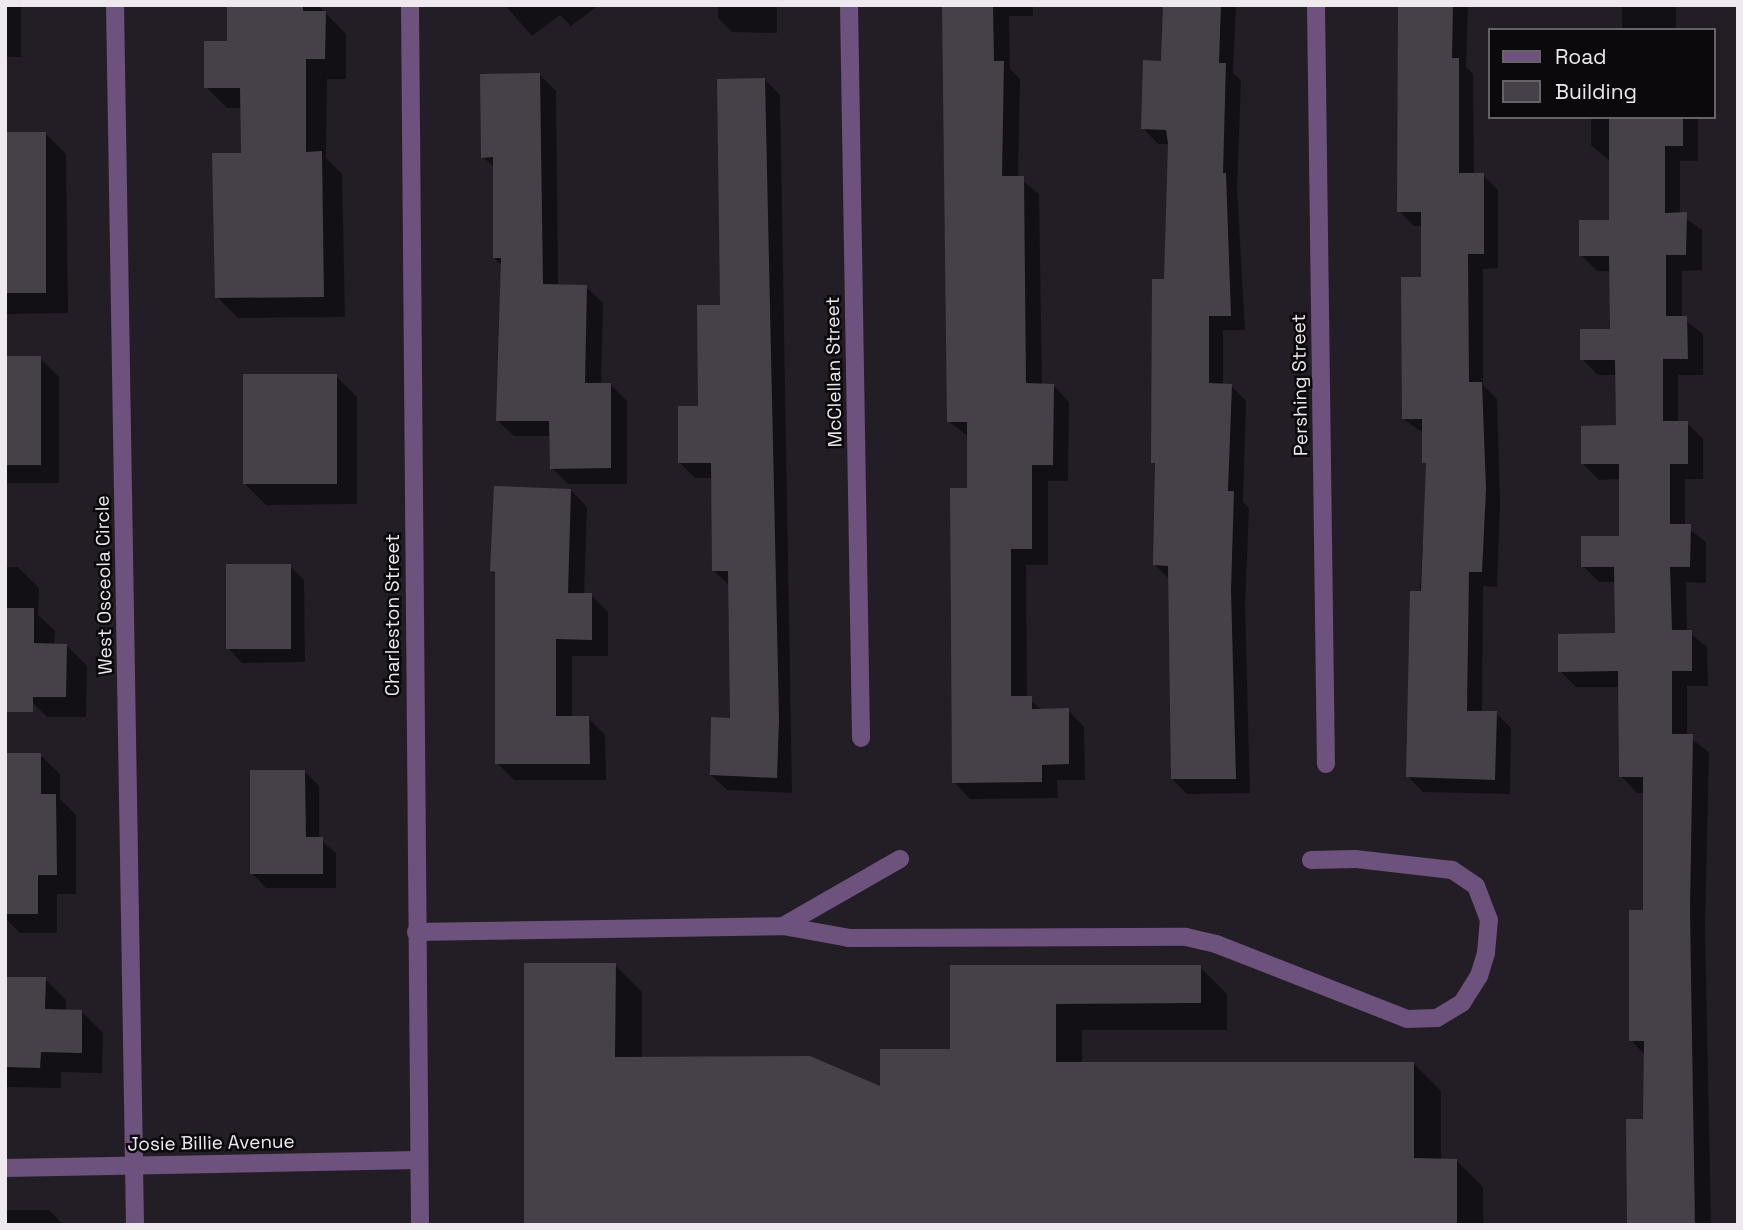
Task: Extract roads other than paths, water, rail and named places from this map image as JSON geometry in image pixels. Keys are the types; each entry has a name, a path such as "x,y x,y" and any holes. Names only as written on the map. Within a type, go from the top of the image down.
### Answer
{"street":[{"name":"West Osceola Circle","path":"115,5 135,1225"},
{"name":"Charleston Street","path":"410,5 418,1160 421,1225"},
{"name":"McClellan Street","path":"849,5 861,738"},
{"name":"Pershing Street","path":"1316,5 1326,764"},
{"path":"783,926 900,859"},
{"path":"416,932 783,926 849,938 1186,937 1216,944 1407,1020 1437,1018 1462,1003 1479,976 1486,953 1489,920 1476,886 1452,870 1354,859 1311,860"},
{"name":"Josie Billie Avenue","path":"5,1168 418,1160"}]}
